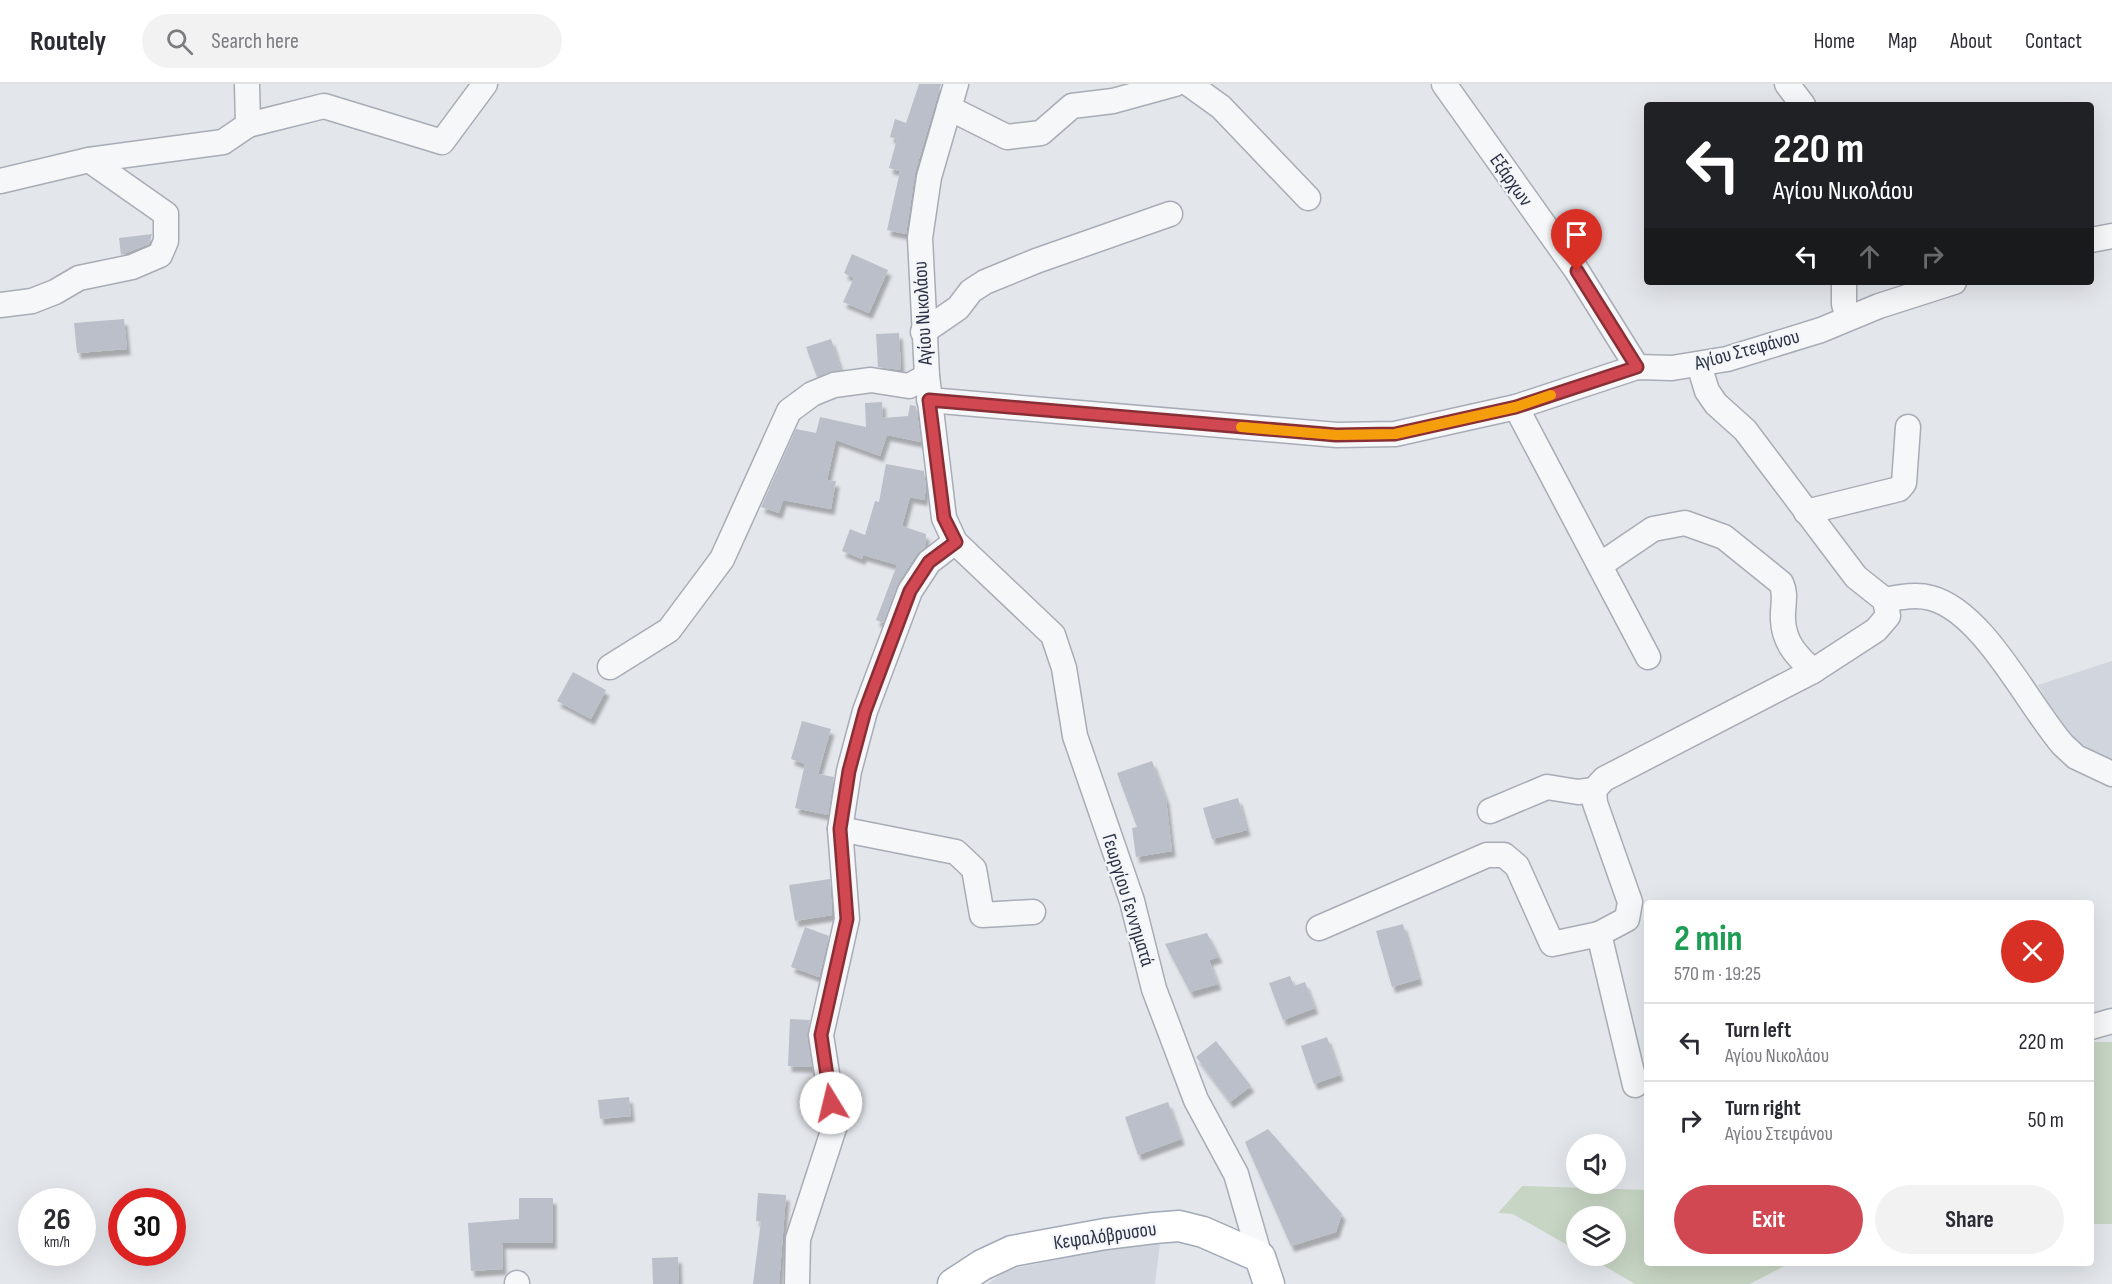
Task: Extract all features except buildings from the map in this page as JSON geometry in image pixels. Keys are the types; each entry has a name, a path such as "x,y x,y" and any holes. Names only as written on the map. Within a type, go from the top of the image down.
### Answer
{"main road":[{"name":"Κεφαλόβρυσου","path":"955,1283 989,1261 1012,1251 1105,1234 1179,1226 1203,1232 1265,1271"}],"street":[{"path":"247,84 248,125"},
{"path":"0,181 89,159 224,142 248,125 324,106 442,142 485,84"},
{"name":"Αγίου Νικολάου","path":"956,84 936,150 923,206 920,238 923,332 928,388 944,518 956,542"},
{"path":"949,108 1007,137 1041,133 1072,106 1113,101 1175,84"},
{"path":"1189,84 1221,107 1308,198"},
{"name":"Εξάρχων","path":"1444,84 1577,271 1637,367"},
{"path":"1787,84 1801,102"},
{"path":"0,305 32,301 55,292 79,278 132,267 160,255 166,241 166,214 89,159"},
{"path":"923,332 958,308 971,291 985,282 1036,261 1170,214"},
{"path":"2094,239 2112,236"},
{"path":"1844,285 1844,304 1848,318"},
{"name":"Αγίου Στεφάνου","path":"928,388 1336,435 1395,434 1516,407 1637,367 1699,365 1767,347 1945,285"},
{"path":"1490,811 1547,787 1578,792 1594,790 1604,779 1813,671 1882,625 1888,616 1885,600 1856,577 1745,430 1724,413 1711,397 1699,365"},
{"path":"610,667 669,630 722,559 789,411 812,393 834,385 871,381 928,388"},
{"path":"1516,407 1648,657"},
{"path":"1806,512 1899,489 1904,483 1908,427"},
{"path":"1600,565 1653,529 1685,523 1724,537 1781,583 1785,591 1783,620 1788,644 1813,671"},
{"path":"797,1284 798,1239 835,1125 821,1035 847,919 840,829 849,771 865,711 910,591 929,562 956,542"},
{"name":"Γεωργίου Γεννηματά","path":"956,542 1053,635 1064,668 1075,736 1132,900 1154,990 1196,1100 1236,1174 1265,1271"},
{"path":"1885,600 1908,596 1932,598 1955,609 1990,643 2063,745 2076,757 2112,774"},
{"path":"1319,928 1487,855 1504,855 1517,866 1552,944 1599,934 1627,919 1630,902 1595,803 1594,790"},
{"path":"840,829 956,852 974,869 982,915 1033,912"},
{"path":"1599,934 1635,1085"},
{"path":"2094,1026 2112,1021"}],"shaded area":[{"path":"2112,661 2112,762 2065,734 2038,685"},
{"path":"1160,1243 1155,1284 988,1284 1002,1273 1016,1268 1092,1252"}],"green space":[{"path":"2094,1042 2112,1042 2112,1224 2094,1224"},
{"path":"1522,1186 1566,1187 1566,1194 1626,1194 1626,1189 1644,1190 1644,1266 1784,1266 1750,1284 1635,1284 1604,1266 1626,1266 1626,1206 1566,1206 1566,1244 1513,1214 1498,1213"}],"slow traffic":[{"path":"1241,427 1336,435 1395,434 1453,419 1516,407 1551,395"}],"route":[{"path":"831,1103 821,1035 847,919 840,829 849,771 865,711 910,591 929,562 956,542 944,518 929,400 1336,435 1395,434 1453,419 1516,407 1637,367 1577,271"}]}
